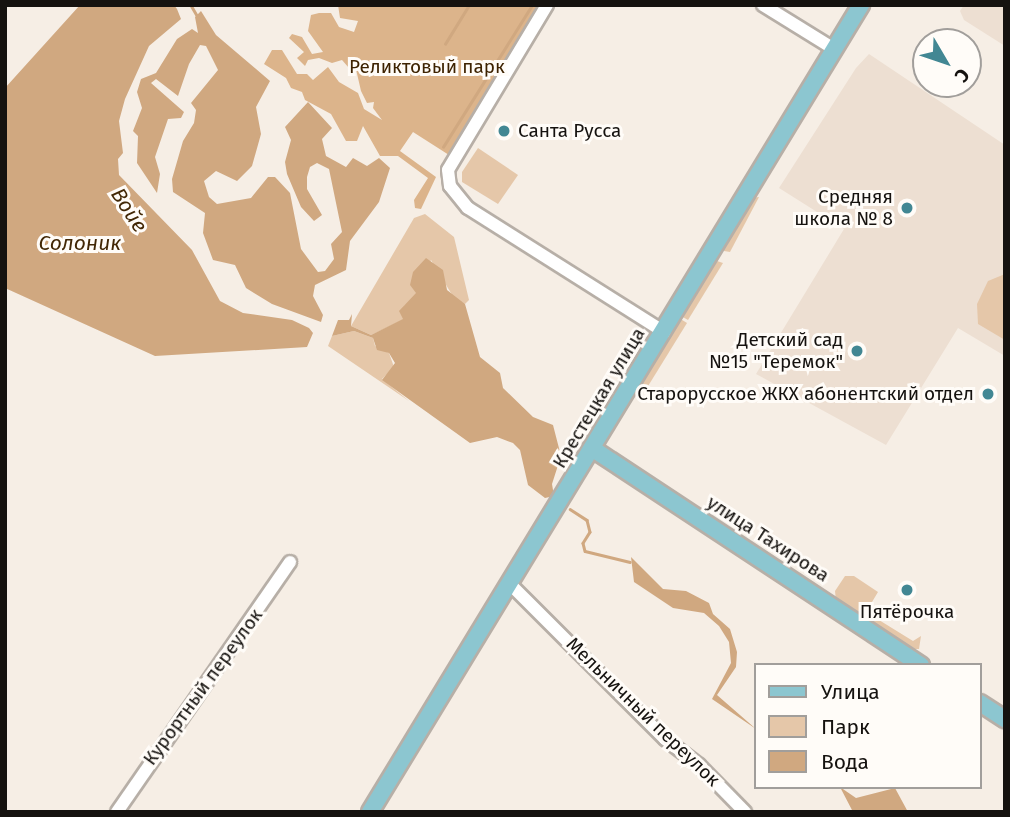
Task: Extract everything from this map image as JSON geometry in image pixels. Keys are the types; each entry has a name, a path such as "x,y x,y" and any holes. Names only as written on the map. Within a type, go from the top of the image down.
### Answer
{"main road":[{"name":"Крестецкая улица","path":"370,812 861,5"},
{"name":"улица Тахирова","path":"593,449 918,663"},
{"path":"982,704 1005,719"}],"street":[{"path":"547,5 448,170 454,196 468,208 664,332"},
{"path":"763,5 834,49"},
{"name":"Курортный переулок","path":"117,812 290,562"},
{"name":"Мельничный переулок","path":"510,583 665,739 699,765 745,812"}],"shaded area":[{"path":"964,5 1005,5 1005,46 982,31 982,28 977,28 964,20 960,11"},
{"name":"Средняя школа № 8","path":"869,54 912,83 912,98 935,98 1005,145 1005,356 958,328 886,445 756,374 844,229 779,188 856,68"}],"green space":[{"name":"Реликтовый парк","path":"338,5 543,5 449,155 413,132 400,151 436,177 421,209 415,208 414,200 428,178 398,156 380,156 363,126 357,141 346,141 331,114 305,100 302,92 291,88 286,78 264,64 272,50 282,50 297,74 307,74 313,80 328,67 339,82 358,93 364,109 382,120 373,108 374,102 367,103 361,91 355,65 349,68 342,60 332,63 319,58 308,60 305,66 297,58 304,52 289,38 292,34 302,37 312,54 323,52 308,31 311,15 319,13 331,13 339,27 354,32 358,21 340,18"},
{"path":"478,148 518,175 498,204 462,182 462,172"},
{"path":"759,197 730,252 724,251 723,245 752,198"},
{"path":"425,214 454,237 469,300 465,304 454,298 431,260 415,297 404,306 403,320 371,335 351,326 414,218"},
{"path":"714,260 723,263 688,320 681,316"},
{"path":"1005,274 1005,340 978,324 977,304 988,281"},
{"path":"679,318 687,323 645,391 640,385"},
{"path":"354,331 373,338 375,346 389,353 394,367 382,379 409,401 328,346 332,336"},
{"path":"845,576 854,576 878,592 866,612 913,641 921,636 919,649 911,649 836,601 835,591"}],"water":[{"name":"Солоник","path":"80,5 174,5 177,9 181,19 149,46 125,99 119,121 123,153 118,159 119,175 192,250 220,301 243,313 292,320 309,328 313,333 307,347 155,356 5,288 5,88"},
{"path":"201,11 216,35 270,81 256,107 261,134 252,166 237,181 216,171 204,181 209,197 217,204 251,198 268,177 275,177 290,193 301,249 318,272 325,271 334,259 331,244 342,232 329,169 317,163 310,167 307,177 307,189 322,215 314,221 301,207 287,174 285,162 291,140 285,127 308,102 332,128 322,139 326,156 346,167 353,158 367,166 379,158 390,168 379,202 350,241 346,270 315,285 313,296 323,315 321,322 272,304 246,288 235,265 213,260 203,233 205,213 173,192 172,179 183,141 194,123 196,110 191,103 218,70 206,46 200,45 189,64 178,96 156,79 151,83 184,112 181,118 168,119 155,157 160,174 157,193 137,163 138,136 133,131 142,108 137,92 141,79 156,73 177,39 192,29 198,33 195,17"},
{"path":"426,258 443,270 447,290 465,304 480,357 500,373 503,388 533,417 553,425 561,456 552,484 554,496 545,498 528,485 520,450 513,443 497,437 470,443 382,380 395,363 389,353 377,350 373,338 354,331 332,336 338,320 349,320 352,314 351,326 371,335 403,319 399,311 416,293 410,285 413,272"},
{"path":"631,557 663,589 686,591 709,603 713,614 730,629 737,652 736,667 717,695 754,728 712,699 731,663 729,642 719,626 704,613 673,608 634,582"},
{"path":"841,789 856,798 896,789 908,812 853,812"}],"waterway":[{"path":"191,5 198,17"},
{"path":"445,44 469,5"},
{"path":"443,147 532,5"},
{"name":"Войе","path":"570,509 587,520 590,532 583,543 585,551 630,562"}],"place":[{"name":"Санта Русса","path":"504,131"},
{"name":"Средняя школа № 8","path":"907,208"},
{"name":"Детский сад №15 \"Теремок\"","path":"857,351"},
{"name":"Старорусское ЖКХ абонентский отдел","path":"988,394"},
{"name":"Пятёрочка","path":"907,590"}]}
